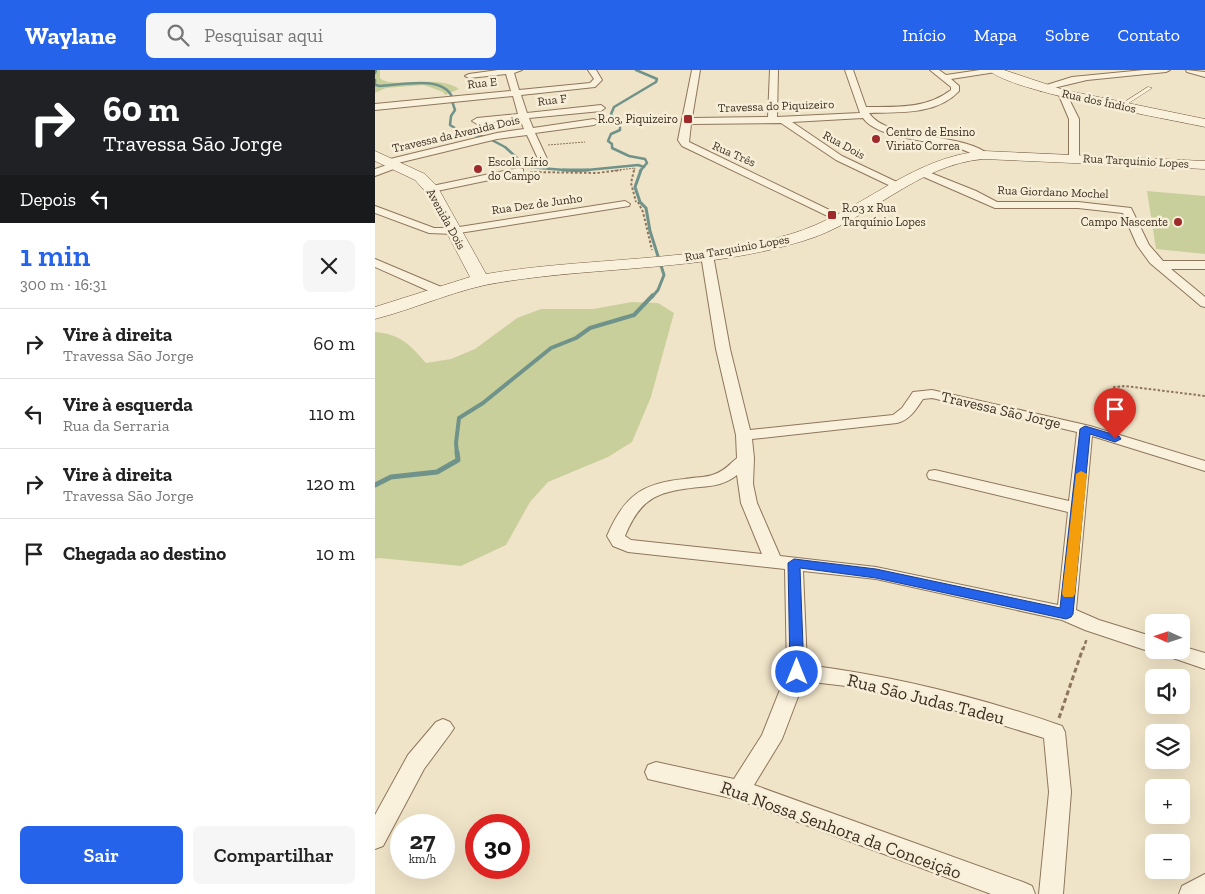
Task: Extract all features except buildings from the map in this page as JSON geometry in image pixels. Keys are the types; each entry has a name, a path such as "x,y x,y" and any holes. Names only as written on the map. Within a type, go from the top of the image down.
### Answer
{"main road":[{"name":"Rua dos Índios","path":"995,70 1062,94 1205,123"},
{"name":"Rua Tarquinio Lopes","path":"375,313 480,280 539,271 707,255 795,238 842,219 921,172 953,158 984,155 1205,165"},
{"name":"Avenida Dois","path":"386,161 420,177 431,189 480,280"}],"street":[{"path":"469,76 520,70"},
{"name":"Rua E","path":"375,107 591,84 598,80 592,70"},
{"name":"Rua Três","path":"696,70 683,142 688,147 842,219"},
{"path":"772,120 774,70"},
{"path":"849,70 864,113 870,121 889,130 958,146 984,155"},
{"path":"934,70 944,78 995,70"},
{"path":"1041,88 1083,76 1116,72 1166,70"},
{"path":"1191,70 1205,75"},
{"path":"509,71 523,116 543,161"},
{"name":"Travessa do Piquizeiro","path":"687,121 783,120 912,108 938,103 955,91 955,86 944,78"},
{"path":"1062,94 1074,119 1074,158"},
{"name":"Rua F","path":"477,121 601,108"},
{"name":"Rua Dois","path":"783,120 839,158 897,186"},
{"name":"Travessa da Avenida Dois","path":"375,173 386,161 530,130 594,122"},
{"path":"431,189 519,171"},
{"name":"Rua Giordano Mochel","path":"921,172 972,193 995,205 1078,205 1127,210 1143,245 1154,260 1205,303"},
{"name":"Rua Dez de Junho","path":"375,209 433,231 453,230 625,204"},
{"path":"707,255 723,349 744,435 746,458 745,484 749,503 773,560"},
{"path":"375,263 442,292"},
{"path":"1159,265 1205,265"},
{"name":"Travessa São Jorge","path":"744,435 897,419 907,411 918,395 932,394 1091,431 1205,466"},
{"path":"1066,614 1078,509 1091,431"},
{"path":"746,458 728,474 717,480 667,486 653,490 641,497 629,509 616,536 619,542 628,546 773,560 876,573 1066,614 1092,625 1145,642"},
{"path":"935,475 1078,509"},
{"path":"739,790 771,739 797,672 794,563"},
{"path":"1190,656 1205,661"},
{"name":"Rua São Judas Tadeu","path":"797,672 846,678 937,697 1054,732"},
{"path":"375,838 417,762 443,728"},
{"path":"1051,894 1060,792 1054,732"},
{"name":"Rua Nossa Senhora da Conceição","path":"656,772 739,790 1023,894"},
{"path":"1191,894 1205,886"}],"lane":[{"path":"1120,105 1150,88"}],"path":[{"path":"537,147 585,142"},
{"path":"541,172 597,173 635,168 631,183 659,260"},
{"path":"625,204 638,202"},
{"path":"1091,431 1110,408 1114,387 1125,386 1205,396"},
{"path":"1054,732 1092,625"}],"green space":[{"path":"375,70 380,70 380,78 394,83 440,82 450,84 459,89 445,95 443,92 424,85 386,88 375,93"},
{"name":"Campo Nascente","path":"1147,191 1205,196 1205,254 1156,249"},
{"path":"632,302 658,303 674,313 651,397 632,442 608,457 548,482 530,502 506,545 461,566 375,559 375,332 398,338 415,351 426,363 451,359 475,349 517,318 541,309 593,309"}],"waterway":[{"path":"636,70 657,79 656,82 614,107 611,114 620,126 620,130 611,134 608,141 612,144 612,148 629,156 645,159 647,163 644,167"},
{"path":"375,80 375,85 380,86 409,83 431,84 447,90 452,97"},
{"path":"452,101 455,110 451,116 450,125 463,133 486,137 505,147 527,167 564,170"},
{"path":"587,170 638,165 644,167"},
{"path":"640,171 644,167"},
{"path":"564,170 587,170"},
{"path":"564,170 587,170"},
{"path":"641,170 635,187 640,202 646,208 650,231 664,275 658,290 652,297"},
{"path":"457,454 456,443 459,418 483,403 551,348 576,338 590,328 634,315 653,295"},
{"path":"375,485 391,477 437,472 458,460 457,452"}],"slow traffic":[{"path":"1069,594 1081,474"}],"place":[{"name":"R.03, Piquizeiro","path":"688,119"},
{"name":"Centro de Ensino Viriato Correa","path":"876,139"},
{"name":"Escola Lírio do Campo","path":"478,169"},
{"name":"R.03 x Rua Tarquínio Lopes","path":"832,215"},
{"name":"Campo Nascente","path":"1178,222"}],"route":[{"path":"797,672 794,563 876,573 1066,614 1085,429 1115,439"}]}
